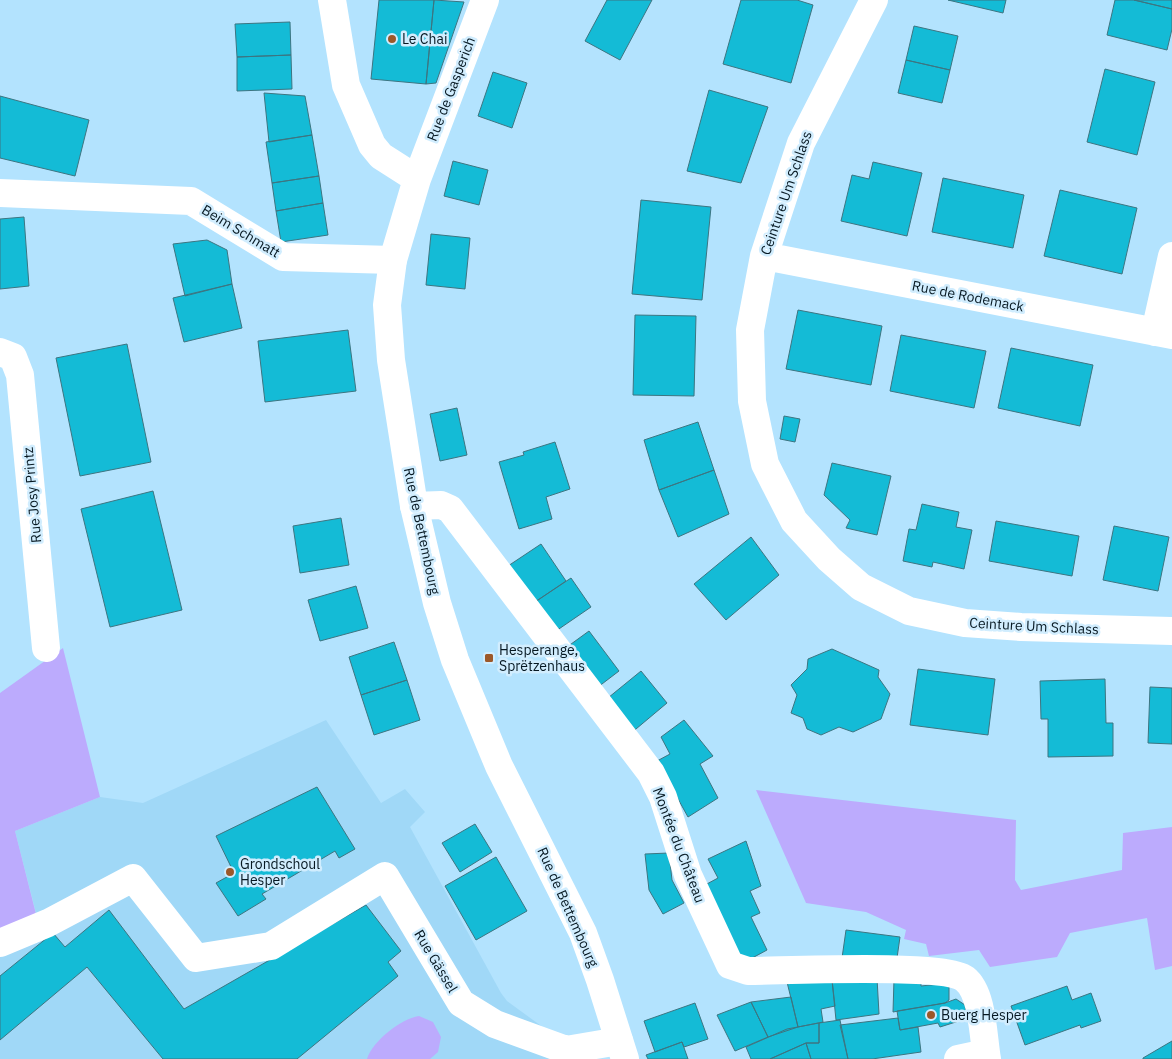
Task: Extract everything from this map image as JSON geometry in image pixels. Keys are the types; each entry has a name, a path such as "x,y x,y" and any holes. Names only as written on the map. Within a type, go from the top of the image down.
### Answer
{"street":[{"path":"332,0 346,85 372,145 381,156 417,179"},
{"name":"Rue de Gasperich","path":"417,179 486,0"},
{"name":"Ceinture Um Schlass","path":"874,0 801,143 764,256 750,330 752,401 765,464 794,521 829,559 861,587 910,610 965,623 1020,627 1172,631"},
{"name":"Rue de Bettembourg","path":"417,179 393,260 387,305 391,360 414,506 437,603 455,660 499,766 583,932 622,1050"},
{"name":"Beim Schmatt","path":"0,193 191,201 283,257 393,260"},
{"name":"Rue de Rodemack","path":"764,256 1163,334"},
{"path":"1163,334 1172,256"},
{"name":"Rue Josy Printz","path":"0,352 13,357 20,375 46,648"},
{"name":"Montée du Château","path":"414,506 441,505 450,509 651,773 663,797 688,875 730,965 748,971 920,970 950,973 964,979 974,990 979,1005 986,1056 958,1059"},
{"name":"Rue Gässel","path":"0,943 48,923 132,878 196,958 271,946 385,876 461,1003 495,1024 561,1055 622,1050"}],"shaded area":[{"path":"63,648 100,797 15,831 36,914 0,929 0,693"},
{"name":"Grondschoul Hesper","path":"326,720 381,803 405,789 425,812 410,827 501,993 507,1001 544,1028 532,1051 550,1059 0,1059 0,929 36,913 15,831 100,797 143,803"},
{"path":"756,790 1016,820 1015,880 1021,890 1122,870 1123,833 1172,827 1172,966 1155,970 1147,918 1070,933 1057,957 990,967 979,950 929,956 926,944 904,939 906,930 866,912 806,903"},
{"path":"419,1016 433,1022 441,1037 438,1052 430,1059 367,1059 375,1045 388,1032 404,1021"}],"building":[{"path":"379,0 434,0 426,84 371,79"},
{"path":"434,0 464,2 436,83 426,84"},
{"path":"607,0 652,0 620,60 585,41"},
{"path":"741,0 797,0 813,5 791,83 723,64"},
{"path":"948,0 1006,0 1003,13"},
{"path":"1115,0 1134,0 1172,9 1172,29 1167,50 1107,35"},
{"path":"1134,0 1172,0 1172,9"},
{"path":"290,22 291,55 237,57 235,24"},
{"path":"914,26 958,36 950,70 906,60"},
{"path":"291,55 292,89 237,91 237,57"},
{"path":"906,60 950,70 942,103 898,93"},
{"path":"1105,69 1155,82 1137,155 1087,142"},
{"path":"493,72 527,83 512,128 478,116"},
{"path":"709,90 768,107 741,183 687,171"},
{"path":"264,93 305,96 312,135 269,142"},
{"path":"0,96 89,120 75,176 0,158"},
{"path":"312,135 319,176 272,183 266,142"},
{"path":"453,161 488,170 479,205 444,196"},
{"path":"873,162 922,173 907,236 841,221 852,175 869,179"},
{"path":"319,176 323,203 276,211 272,183"},
{"path":"943,178 1024,195 1013,248 932,232"},
{"path":"1060,190 1137,208 1122,274 1044,256"},
{"path":"641,200 711,207 702,300 632,294"},
{"path":"323,203 328,235 281,242 276,211"},
{"path":"24,217 29,286 0,289 0,219"},
{"path":"431,234 470,238 465,289 426,285"},
{"path":"207,240 227,250 232,284 185,296 173,244"},
{"path":"232,284 242,328 184,342 173,298"},
{"path":"798,310 882,326 871,385 786,369"},
{"path":"635,315 696,316 694,396 633,395"},
{"path":"348,330 356,391 265,402 258,341"},
{"path":"901,335 986,351 974,408 890,391"},
{"path":"127,344 151,462 80,476 56,358"},
{"path":"1011,348 1093,365 1080,426 998,408"},
{"path":"457,408 467,455 440,461 430,414"},
{"path":"784,416 800,419 795,442 780,439"},
{"path":"698,422 714,470 659,490 644,440"},
{"path":"555,442 570,489 546,497 552,519 519,529 499,462 524,455 523,452"},
{"path":"832,463 891,476 877,535 846,528 850,520 824,495"},
{"path":"714,470 729,514 678,537 659,490"},
{"path":"153,491 182,610 110,627 81,509"},
{"path":"922,504 959,512 956,527 972,530 964,569 933,562 932,567 903,561 909,529 916,530"},
{"path":"341,518 349,565 300,573 293,526"},
{"path":"996,521 1079,536 1072,576 989,561"},
{"path":"1114,526 1169,537 1158,591 1103,580"},
{"path":"751,537 779,575 726,620 694,584"},
{"path":"541,544 566,581 532,604 508,566"},
{"path":"571,578 591,607 553,633 532,604"},
{"path":"356,586 368,628 320,641 308,600"},
{"path":"589,631 619,671 598,687 567,647"},
{"path":"394,642 407,680 361,695 349,657"},
{"path":"832,649 879,670 878,677 890,694 881,719 853,732 839,727 821,735 807,729 803,718 791,713 797,695 791,685 807,669 808,659"},
{"path":"918,669 995,679 988,735 910,725"},
{"path":"641,671 667,703 630,734 603,702"},
{"path":"1105,679 1106,723 1113,723 1113,756 1048,757 1048,719 1041,719 1040,681"},
{"path":"407,680 420,720 374,735 361,695"},
{"path":"1150,687 1172,688 1172,744 1148,743"},
{"path":"684,720 713,756 700,764 718,798 688,817 657,761 670,754 661,737"},
{"path":"317,787 355,849 339,858 335,851 262,894 266,899 238,916 216,883 234,873 216,836"},
{"path":"475,824 492,852 460,872 442,843"},
{"path":"746,841 761,886 750,891 760,913 751,917 767,950 743,963 705,885 718,878 708,859"},
{"path":"669,853 672,880 684,903 663,914 649,890 645,854"},
{"path":"496,857 527,911 476,940 445,886"},
{"path":"366,905 401,951 388,962 398,976 297,1059 163,1059 87,967 0,1040 0,976 53,933 65,947 109,910 184,1009"},
{"path":"846,930 900,937 896,965 842,958"},
{"path":"877,978 879,1014 836,1020 832,980"},
{"path":"894,979 921,981 921,986 949,983 949,1000 945,1003 893,1012"},
{"path":"832,980 835,1006 821,1009 823,1022 798,1027 787,982"},
{"path":"1067,986 1072,1000 1091,993 1101,1021 1081,1028 1080,1025 1025,1045 1011,1006"},
{"path":"791,997 798,1027 768,1037 751,1002"},
{"path":"956,999 965,1005 966,1012 959,1021 940,1027 938,1023 900,1030 897,1011 945,1003"},
{"path":"751,1002 768,1037 735,1051 717,1015"},
{"path":"695,1003 708,1039 684,1047 682,1042 655,1052 644,1021"},
{"path":"898,1018 900,1030 918,1027 921,1052 872,1059 848,1059 840,1025"},
{"path":"840,1020 848,1059 811,1059 806,1043 819,1043 819,1023"},
{"path":"819,1023 819,1043 806,1043 770,1059 751,1059 746,1047 787,1029"},
{"path":"1172,1041 1172,1059 1143,1059 1143,1058"},
{"path":"682,1042 688,1059 648,1059 646,1055"},
{"path":"806,1043 811,1059 770,1059"}],"place":[{"name":"Le Chai","path":"392,39"},
{"name":"Hesperange, Sprëtzenhaus","path":"489,658"},
{"name":"Grondschoul Hesper","path":"230,872"},
{"name":"Buerg Hesper","path":"931,1015"}]}
